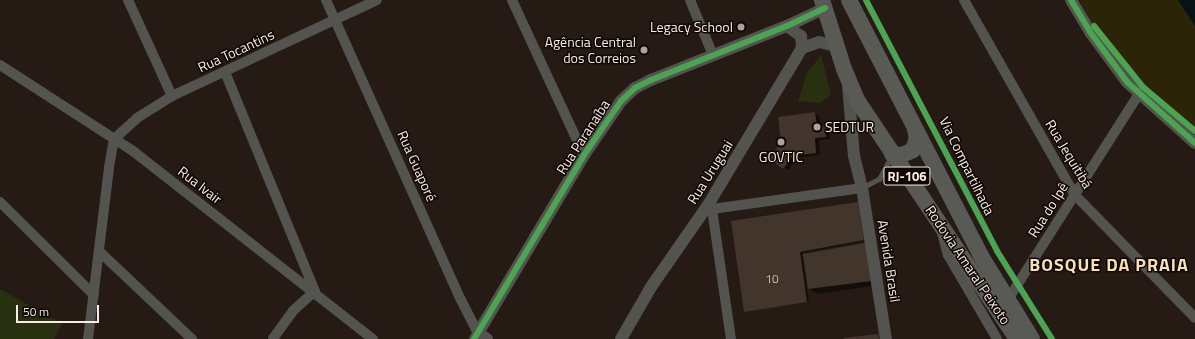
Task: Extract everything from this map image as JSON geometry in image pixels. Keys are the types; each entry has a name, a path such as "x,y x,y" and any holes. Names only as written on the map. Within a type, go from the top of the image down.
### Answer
{"highway":[{"name":"Rodovia Amaral Peixoto","path":"849,0 1007,301 1032,339"},
{"name":"Rodovia Amaral Peixoto","path":"824,4 836,46 848,80 892,154 941,223 1017,339"},
{"path":"824,4 845,11 863,29"},
{"path":"892,154 902,154 913,150 917,138 914,124"}],"street":[{"path":"128,0 172,96"},
{"name":"Rua Guaporé","path":"326,0 460,298 480,337"},
{"name":"Rua Tocantins","path":"114,139 137,118 172,96 377,0"},
{"path":"512,0 584,155"},
{"path":"690,0 712,55"},
{"name":"Rua Jequitibá","path":"964,0 1075,195 1195,318"},
{"path":"1071,0 1110,61 1139,94 1195,143"},
{"name":"Rua Paranaíba","path":"480,337 584,155 621,101 635,88 712,55 787,26 824,4"},
{"path":"787,26 801,36 802,48 819,42 836,46"},
{"name":"Rua Uruguai","path":"621,339 651,287 710,207 802,48"},
{"name":"Rua Ivair","path":"0,65 114,139 315,291 373,339"},
{"path":"225,72 315,291 293,311 273,339"},
{"name":"Avenida Brasil","path":"848,80 854,156 862,188 886,339"},
{"name":"Rua do Ipê","path":"1007,301 1139,94"},
{"path":"88,339 100,252 109,166 114,139"},
{"path":"731,339 710,207 862,188"},
{"path":"0,202 94,295"},
{"path":"941,223 943,240 948,255 997,339"},
{"path":"100,252 192,339"}],"lane":[{"path":"862,188 880,179 892,154"}],"green space":[{"path":"821,55 831,95 820,103 798,101 807,73"},
{"path":"0,289 62,324 54,339 0,339"}],"sand":[{"path":"1079,0 1178,0 1195,26 1195,131 1143,87 1096,29"}],"shaded area":[{"path":"1178,0 1195,0 1195,26"}],"building":[{"name":"SEDTUR","path":"815,112 817,127 825,126 826,137 815,138 816,153 793,156 783,169 770,159 781,142 778,117"},
{"path":"858,202 864,240 800,252 807,302 744,312 731,221"},
{"path":"865,243 871,281 808,289 803,254"},
{"path":"878,334 879,339 843,338"}],"cycle path":[{"name":"Via Compartilhada","path":"866,0 997,251 1052,339"},
{"path":"1071,0 1090,32 1127,82 1195,143"},
{"path":"474,339 584,155 621,101 635,88 651,80 787,26 825,8"},
{"path":"1094,26 1143,87 1195,131"}],"place":[{"name":"Legacy School","path":"741,27"},
{"name":"Agência Central dos Correios","path":"644,50"},
{"name":"SEDTUR","path":"817,127"},
{"name":"GOVTIC","path":"781,142"}],"district":[{"name":"BOSQUE DA PRAIA","path":"1109,265"}]}
